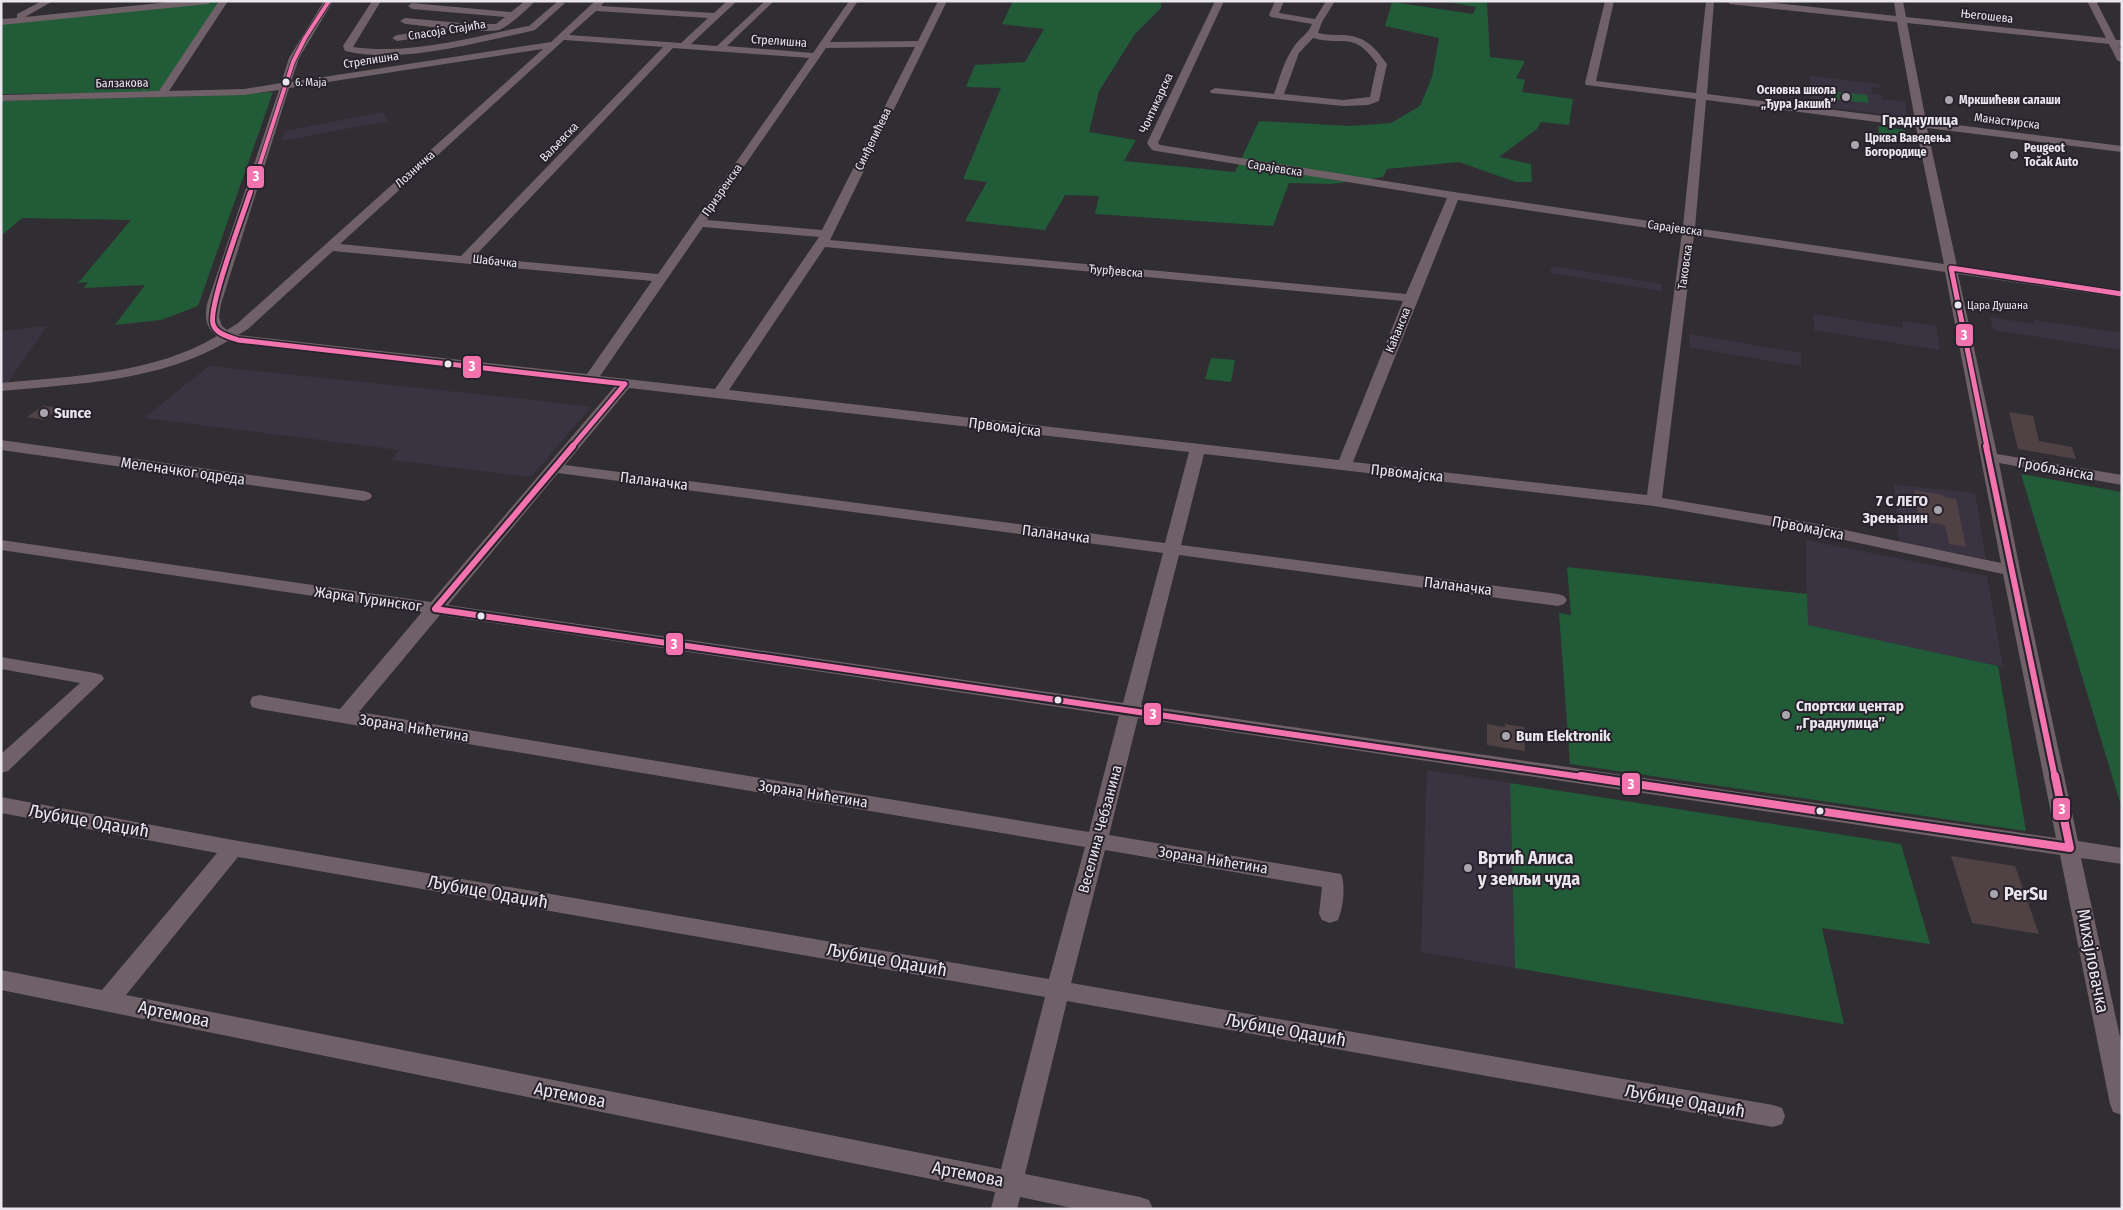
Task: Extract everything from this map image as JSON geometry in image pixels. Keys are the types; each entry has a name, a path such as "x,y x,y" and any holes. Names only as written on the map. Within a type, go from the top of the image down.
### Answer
{"street":[{"path":"6,21 48,1"},
{"path":"6,21 208,1"},
{"name":"Балзакова","path":"1,98 162,94 224,1"},
{"path":"228,337 213,326 211,322 214,304 294,58 329,1"},
{"name":"Спасоја Стајића","path":"377,1 347,48 360,51 415,49 507,33 532,28 570,4"},
{"name":"Спасоја Стајића","path":"498,27 531,1"},
{"path":"535,1 716,16"},
{"name":"Ваљевска","path":"466,258 677,46 733,1"},
{"path":"719,49 770,1"},
{"name":"Призренска","path":"590,380 854,1"},
{"name":"Синђелићева","path":"720,394 824,238 943,1"},
{"name":"Чонтикарска","path":"1220,1 1152,144 1162,150 1229,161"},
{"path":"1280,1 1274,15 1317,22"},
{"path":"1278,97 1293,57 1302,40 1312,34 1317,22 1331,1"},
{"name":"Манастирска","path":"1610,1 1590,83 2122,150"},
{"name":"Таковска","path":"1654,501 1690,230 1710,1"},
{"name":"Његошева","path":"1730,1 2117,42"},
{"path":"1898,1 2011,570 2070,848"},
{"path":"2091,1 2117,42 2122,60"},
{"name":"Спасоја Стајића","path":"390,51 414,4 515,15"},
{"name":"Лозничка","path":"228,337 243,326 597,5"},
{"name":"Спасоја Стајића","path":"405,21 472,27 498,27 507,33"},
{"name":"Спасоја Стајића","path":"397,38 472,27"},
{"path":"1215,91 1353,103 1368,102 1375,99 1382,64 1370,46 1352,39 1320,37 1312,34"},
{"name":"Стрелишна","path":"162,94 229,93 285,87 558,40 816,56"},
{"path":"823,45 920,44"},
{"name":"Сарајевска","path":"1229,161 2122,294"},
{"name":"Каћанска","path":"1344,466 1454,196"},
{"path":"699,223 824,238"},
{"name":"Ђурђевска","path":"824,238 1411,298"},
{"name":"Шабачка","path":"329,247 466,258 662,278"},
{"path":"1,387 96,378 140,369 184,356 228,337"},
{"name":"Првомајска","path":"228,337 238,340 1654,501 1803,527 2011,570"},
{"path":"345,716 625,384"},
{"name":"Меленачког одреда","path":"1,446 364,496"},
{"name":"Веселина Чебзанина","path":"1004,1209 1058,990 1198,449"},
{"name":"Гробљанска","path":"1990,457 2122,480"},
{"name":"Паланачка","path":"554,468 1558,600"},
{"name":"Жарка Туринског","path":"1,545 2122,856"},
{"path":"1,663 95,679 1,766"},
{"name":"Зорана Нићетина","path":"259,702 1333,880 1330,914"},
{"name":"Љубице Одаџић","path":"1,805 233,848 1058,990 1773,1116"},
{"path":"107,1001 233,848"},
{"name":"Михајловачка","path":"2070,848 2122,1104"},
{"name":"Артемова","path":"1,980 1140,1209"}],"shaded area":[{"name":"Основна школа „Ђура Јакшић”","path":"1810,76 1879,84 1880,88 1871,87 1872,94 1881,95 1881,99 1905,102 1907,117 1811,105"},
{"path":"383,112 388,121 282,141 285,131"},
{"path":"1552,266 1662,284 1661,291 1550,273"},
{"path":"1814,314 1903,328 1902,321 1936,326 1940,350 1814,330"},
{"path":"1990,317 2034,324 2034,320 2122,333 2122,350 1993,330"},
{"path":"47,326 6,385 1,385 1,331"},
{"path":"1690,334 1801,353 1801,366 1689,347"},
{"path":"209,366 591,407 531,477 391,460 399,450 144,418"},
{"path":"1894,485 1975,493 1986,559 1899,542"},
{"path":"1806,540 1987,576 2003,667 1807,625"},
{"name":"Вртић Алиса у земљи чуда","path":"1427,770 1510,783 1515,968 1421,952"}],"green space":[{"path":"1013,1 1161,1 1161,8 1135,34 1099,91 1089,132 1136,140 1124,161 1235,172 1259,121 1350,126 1391,123 1420,106 1432,77 1439,38 1385,26 1392,2 1473,14 1476,7 1442,1 1487,1 1490,57 1525,61 1516,78 1525,80 1522,92 1573,99 1569,125 1541,122 1537,129 1499,157 1531,164 1532,182 1516,182 1459,162 1387,169 1383,177 1332,184 1289,183 1273,226 1095,214 1099,196 1065,195 1045,230 965,221 987,182 963,179 1001,88 966,87 975,65 1025,62 1044,29 1002,24"},
{"path":"214,2 220,3 160,92 1,94 1,22"},
{"path":"1831,91 1867,95 1869,103 1832,99"},
{"path":"273,92 198,306 161,320 115,325 145,285 84,288 88,282 78,283 131,220 22,218 1,236 1,101 205,96"},
{"path":"1878,126 1905,130 1906,139 1879,135"},
{"path":"1211,358 1235,360 1231,382 1205,379"},
{"path":"2021,474 2122,492 2122,809"},
{"name":"Спортски центар „Граднулица”","path":"1567,567 1807,594 1808,625 1998,666 2026,831 1570,764 1559,613 1571,615"},
{"path":"1510,783 1901,844 1930,944 1822,928 1844,1024 1515,968"}],"building":[{"name":"Sunce","path":"43,406 60,408 44,420 27,417"},
{"path":"2009,412 2033,416 2039,441 2072,447 2076,459 2018,449"},
{"name":"7 С ЛЕГО Зрењанин","path":"1914,490 1956,499 1966,547 1949,544 1945,525 1919,521"},
{"name":"Bum Elektronik","path":"1487,724 1505,727 1505,724 1524,727 1525,751 1487,745"},
{"name":"PerSu","path":"1951,856 2015,866 2039,934 1972,923"}],"transit line":[{"name":"3","path":"329,1 305,38 293,62 214,304 212,319 215,329 223,335 238,340 625,384"},
{"name":"3","path":"435,609 2070,848 2011,570 1951,268 2122,294"},
{"name":"3","path":"435,609 625,384"}],"place":[{"name":"6. Маја","path":"286,82"},
{"name":"Основна школа „Ђура Јакшић”","path":"1846,97"},
{"name":"Мркшићеви салаши","path":"1949,100"},
{"name":"Црква Ваведења Богородице","path":"1855,145"},
{"name":"Peugeot Točak Auto","path":"2014,155"},
{"name":"Цара Душана","path":"1958,305"},
{"name":"Sunce","path":"44,413"},
{"name":"7 С ЛЕГО Зрењанин","path":"1938,510"},
{"name":"Спортски центар „Граднулица”","path":"1786,715"},
{"name":"Bum Elektronik","path":"1506,736"},
{"name":"Вртић Алиса у земљи чуда","path":"1468,868"},
{"name":"PerSu","path":"1994,894"}],"district":[{"name":"Граднулица","path":"1920,120"}]}
